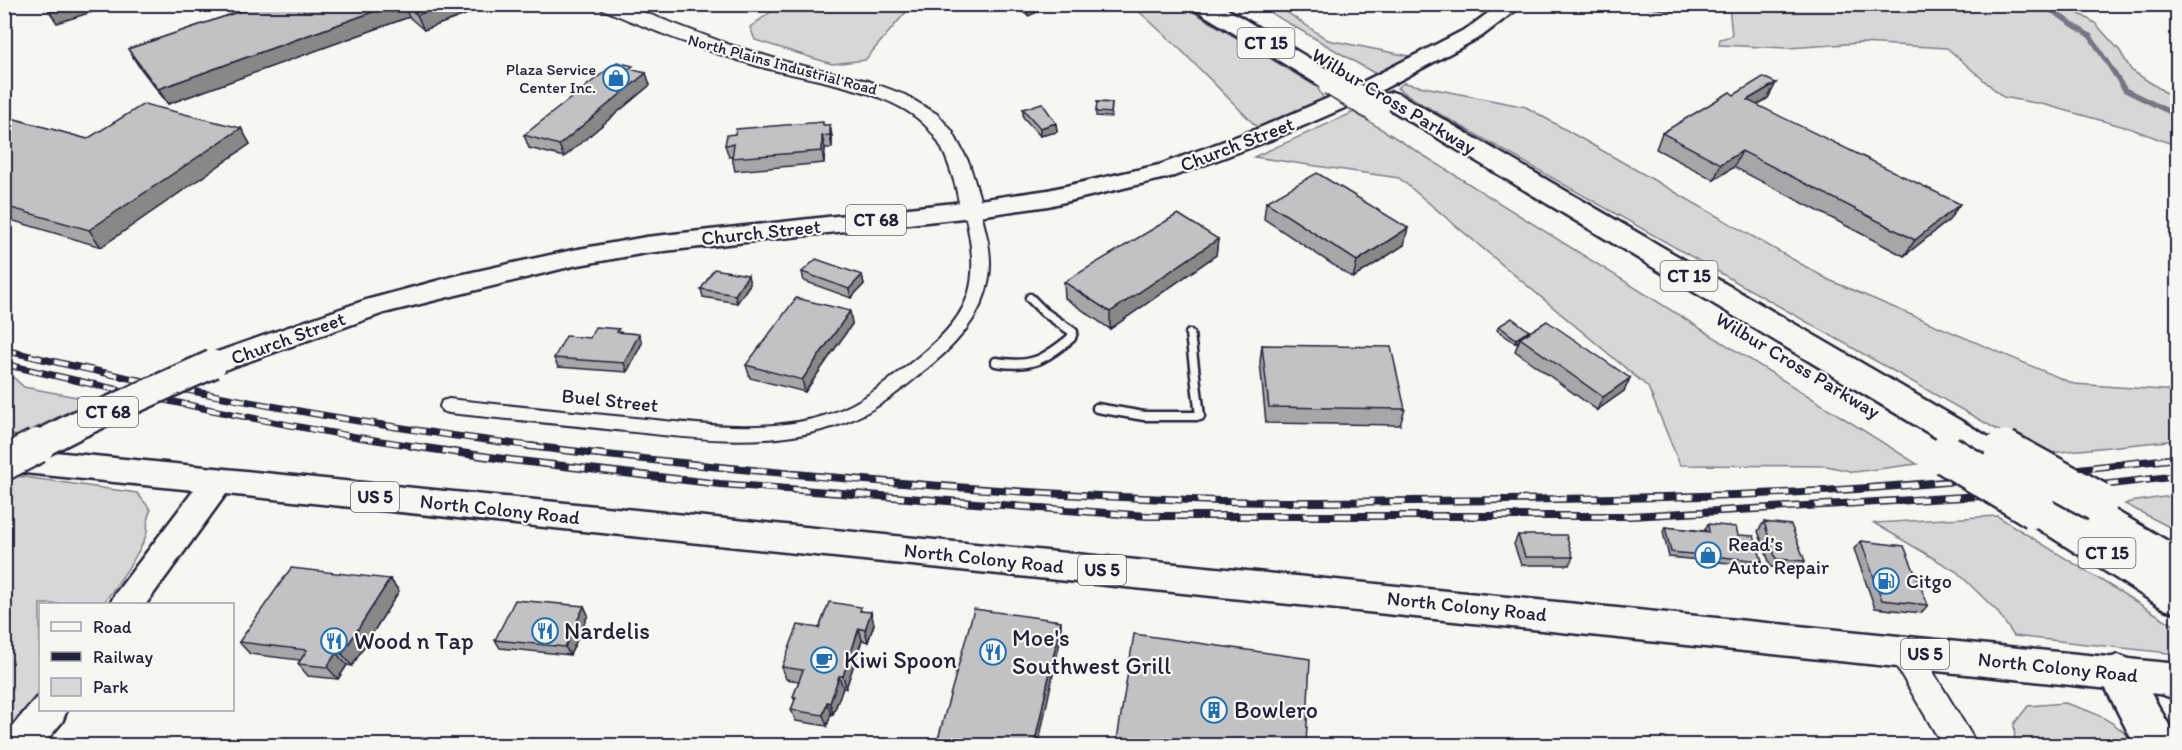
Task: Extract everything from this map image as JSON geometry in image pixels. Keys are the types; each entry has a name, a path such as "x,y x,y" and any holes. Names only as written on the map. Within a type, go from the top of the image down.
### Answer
{"highway":[{"name":"Wilbur Cross Parkway","path":"1202,4 1384,105 2178,597"},
{"name":"Wilbur Cross Parkway","path":"1231,4 1339,78"},
{"name":"Wilbur Cross Parkway","path":"1384,105 2086,503"},
{"path":"2086,503 2178,541"},
{"name":"CT 15","path":"2086,503 2178,566"},
{"path":"2118,674 2158,746"}],"main road":[{"name":"Church Street","path":"4,461 77,425 213,364 376,306 455,285 573,258 657,244 972,209 1048,198 1166,171 1314,114 1397,74 1475,32 1514,4"},
{"name":"North Colony Road","path":"4,461 1661,625 2177,680"},
{"path":"128,603 218,481"},
{"path":"19,746 48,711"}],"street":[{"name":"North Plains Industrial Road","path":"606,4 666,31 713,47 804,73 859,83 896,96 933,120 946,136 956,156 972,209"},
{"name":"Buel Street","path":"448,406 708,432 767,432 814,426 857,409 890,388 942,346 961,323 979,290 982,263 972,209"},
{"path":"1904,652 1962,746"}],"lane":[{"path":"996,362 1026,366 1042,360 1071,338 1072,332 1068,327 1044,312 1030,298"},
{"path":"1097,408 1144,416 1200,416 1190,334"}],"green space":[{"path":"912,4 865,60 832,64 755,40 750,27 780,5"},
{"path":"1132,5 1182,5 1317,87 1324,99 1258,128 1180,49"},
{"path":"1257,5 1276,5 1328,40 1409,56 1381,77"},
{"path":"1729,5 2065,5 2095,23 2120,51 2131,70 2177,100 2177,146 2132,129 2046,105 2003,97 1947,48 1861,43 1788,48 1719,45 1720,39 1732,36"},
{"path":"1404,83 1526,107 1829,280 2074,384 2177,391 2177,440 2040,454 1422,104 1397,88"},
{"path":"1354,112 1917,464 1854,472 1827,466 1680,465 1648,387 1399,178 1254,157"},
{"path":"5,376 14,378 24,387 93,400 19,436 5,434"},
{"path":"17,476 137,493 151,510 142,545 104,603 39,603 39,694 5,744 5,482"},
{"path":"2177,495 2177,531 2125,504 2130,502"},
{"path":"1997,516 2177,627 2177,654 2014,636 1997,611 1957,572 1874,523"},
{"path":"2065,703 2105,718 2138,745 2015,745 2014,724 2028,706"}],"building":[{"path":"44,4 59,4 47,8"},
{"path":"262,4 395,4 158,89 128,49"},
{"path":"405,4 447,4 417,15"},
{"path":"617,62 633,66 629,69 646,73 559,145 524,135"},
{"path":"1763,77 1776,83 1747,100 1960,204 1915,240 1742,151 1721,164 1662,133 1730,92 1734,95"},
{"path":"1097,102 1112,103 1111,113 1096,112"},
{"path":"1042,103 1056,123 1040,128 1023,109"},
{"path":"144,104 241,128 89,230 4,206 4,116 87,139"},
{"path":"823,122 823,125 830,125 830,135 822,136 822,151 732,158 734,144 725,145 727,135 735,134 736,129"},
{"path":"1317,173 1408,228 1357,261 1266,202"},
{"path":"1178,214 1218,239 1110,312 1064,282"},
{"path":"816,259 862,275 849,289 802,272"},
{"path":"714,269 748,275 735,295 701,289"},
{"path":"796,298 850,311 802,380 746,365"},
{"path":"1512,318 1529,331 1516,339 1499,326"},
{"path":"1547,321 1630,378 1603,397 1520,338"},
{"path":"595,327 639,334 624,363 554,358 566,336 590,338"},
{"path":"1262,345 1391,347 1405,409 1269,407"},
{"path":"1764,522 1791,525 1805,561 1776,559"},
{"path":"1708,524 1736,527 1738,535 1754,536 1762,561 1671,552 1665,527 1709,532"},
{"path":"1518,535 1566,535 1573,557 1525,557"},
{"path":"1861,541 1904,546 1928,605 1882,600"},
{"path":"291,568 390,579 342,654 336,653 327,667 298,664 307,650 239,642"},
{"name":"Nardelis","path":"515,600 584,606 565,647 495,640"},
{"name":"Kiwi Spoon","path":"829,602 861,607 860,611 871,612 865,630 859,628 843,676 839,676 830,703 827,702 823,715 791,710 796,697 793,697 803,670 782,667 798,625 819,628"},
{"path":"974,609 1061,621 1034,746 936,746"},
{"name":"Bowlero","path":"1134,634 1310,659 1306,746 1116,746"}],"waterway":[{"path":"2033,4 2054,12 2090,36 2125,90 2178,116"}],"railway":[{"path":"4,350 137,380 271,406 540,447"},
{"path":"4,364 264,420 422,447"},
{"path":"411,446 720,484 1147,516 1631,516 2035,493 2178,476"},
{"path":"528,446 693,464 942,486 1025,492 1268,502 1583,499 1796,492 1966,480 2178,458"}],"place":[{"name":"Plaza Service Center Inc.","path":"616,78"},
{"name":"Read’s Auto Repair","path":"1708,555"},
{"name":"Citgo","path":"1886,581"},
{"name":"Nardelis","path":"545,631"},
{"name":"Wood n Tap","path":"334,641"},
{"name":"Moe's Southwest Grill","path":"993,652"},
{"name":"Kiwi Spoon","path":"824,660"},
{"name":"Bowlero","path":"1214,710"}]}
